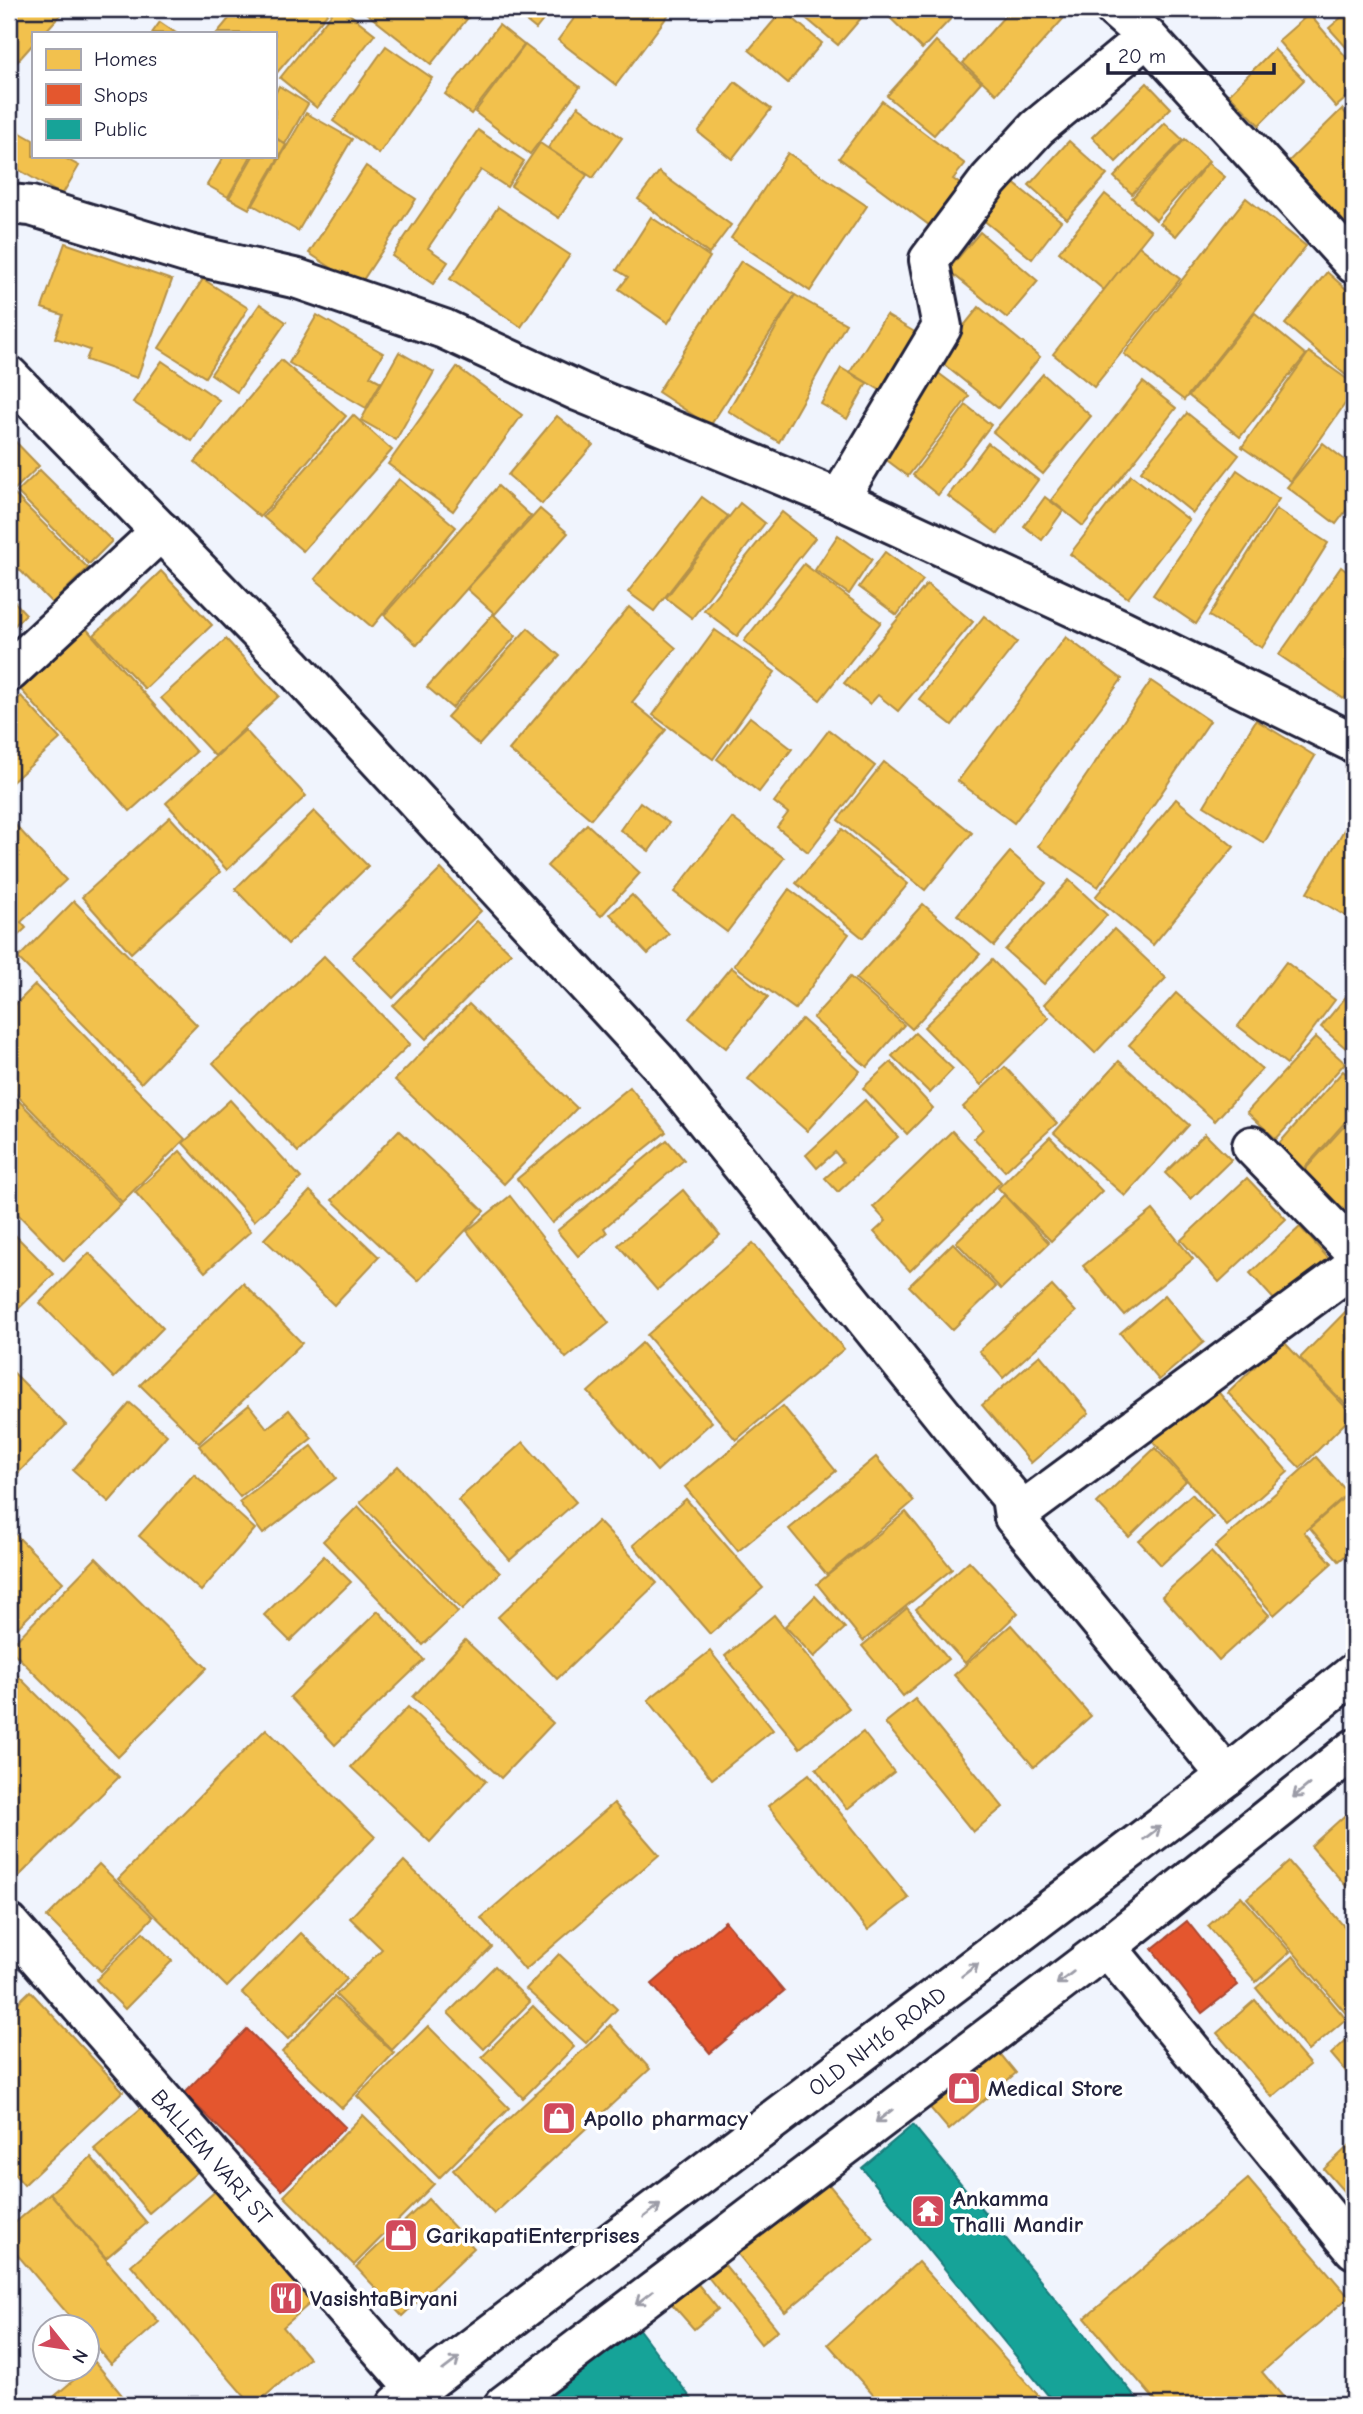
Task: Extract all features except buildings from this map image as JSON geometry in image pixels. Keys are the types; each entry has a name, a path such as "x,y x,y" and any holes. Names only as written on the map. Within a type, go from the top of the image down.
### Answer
{"street":[{"path":"1115,9 1147,37 1354,264"},
{"path":"839,499 942,327 929,260 989,180 1037,128 1147,37"},
{"path":"9,204 31,206 189,254 298,279 444,329 580,392 839,499 1123,630 1354,743"},
{"path":"9,376 300,675 660,1064 1011,1497 1014,1517 1227,1776"},
{"path":"9,672 161,531"},
{"path":"1252,1146 1354,1251"},
{"path":"1014,1517 1354,1266"},
{"name":"OLD NH16 ROAD","path":"407,2398 1227,1776 1354,1673"},
{"path":"504,2405 1107,1947 1354,1749"},
{"name":"BALLEM VARI ST","path":"9,1924 407,2398"},
{"path":"1107,1947 1354,2249"}],"place":[{"name":"Medical Store","path":"964,2088"},
{"name":"Apollo pharmacy","path":"559,2118"},
{"name":"Ankamma Thalli Mandir","path":"928,2211"},
{"name":"GarikapatiEnterprises","path":"401,2235"},
{"name":"VasishtaBiryani","path":"286,2298"}]}
